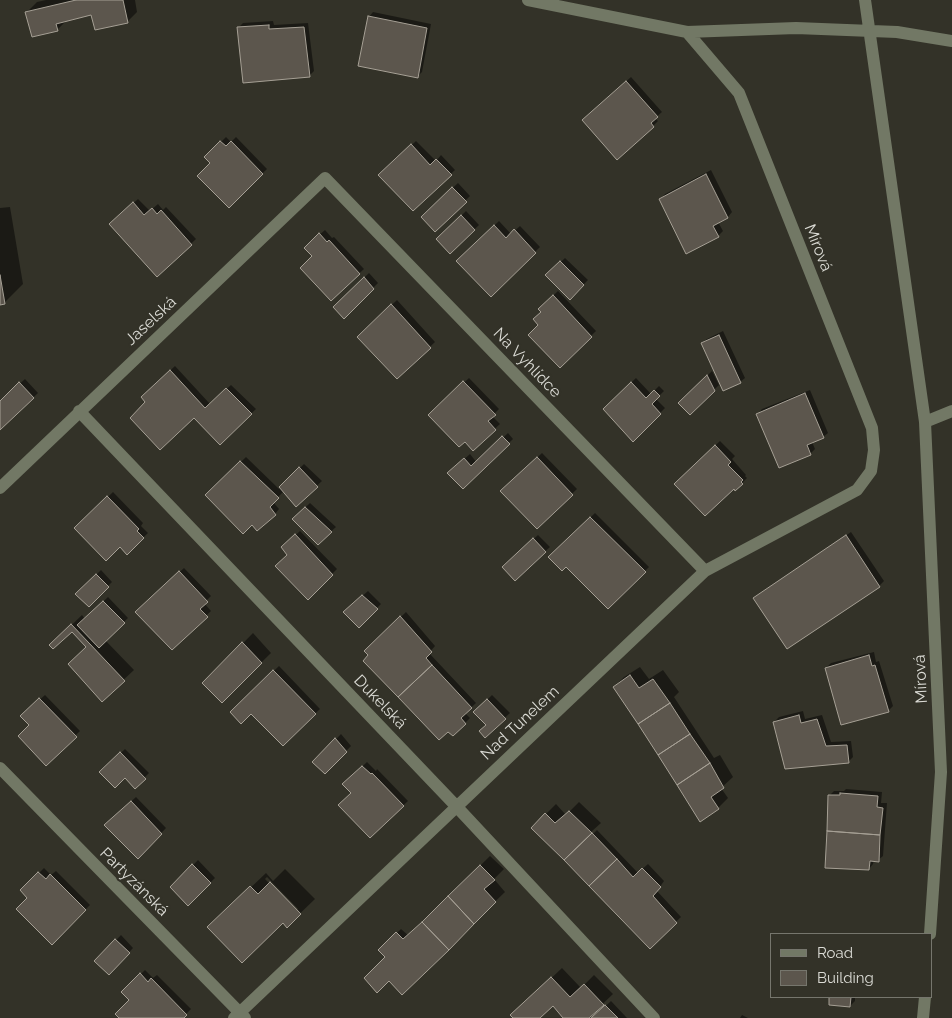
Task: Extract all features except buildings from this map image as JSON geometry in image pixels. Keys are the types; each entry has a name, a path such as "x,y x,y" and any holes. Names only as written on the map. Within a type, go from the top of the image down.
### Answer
{"street":[{"path":"528,0 687,32 796,28 897,32 952,41"},
{"name":"Mírová","path":"865,0 925,422 941,772 930,933"},
{"name":"Mírová","path":"687,32 739,93 872,428 874,450 871,471 857,490"},
{"name":"Jaselská","path":"0,488 325,178"},
{"name":"Na Vyhlídce","path":"325,178 704,571"},
{"name":"Dukelská","path":"79,411 456,806 654,1018"},
{"path":"925,422 952,411"},
{"name":"Nad Tunelem","path":"240,1016 456,806 704,571 857,490"},
{"name":"Partyzánská","path":"0,768 240,1016"},
{"path":"923,1018 925,998"}]}
